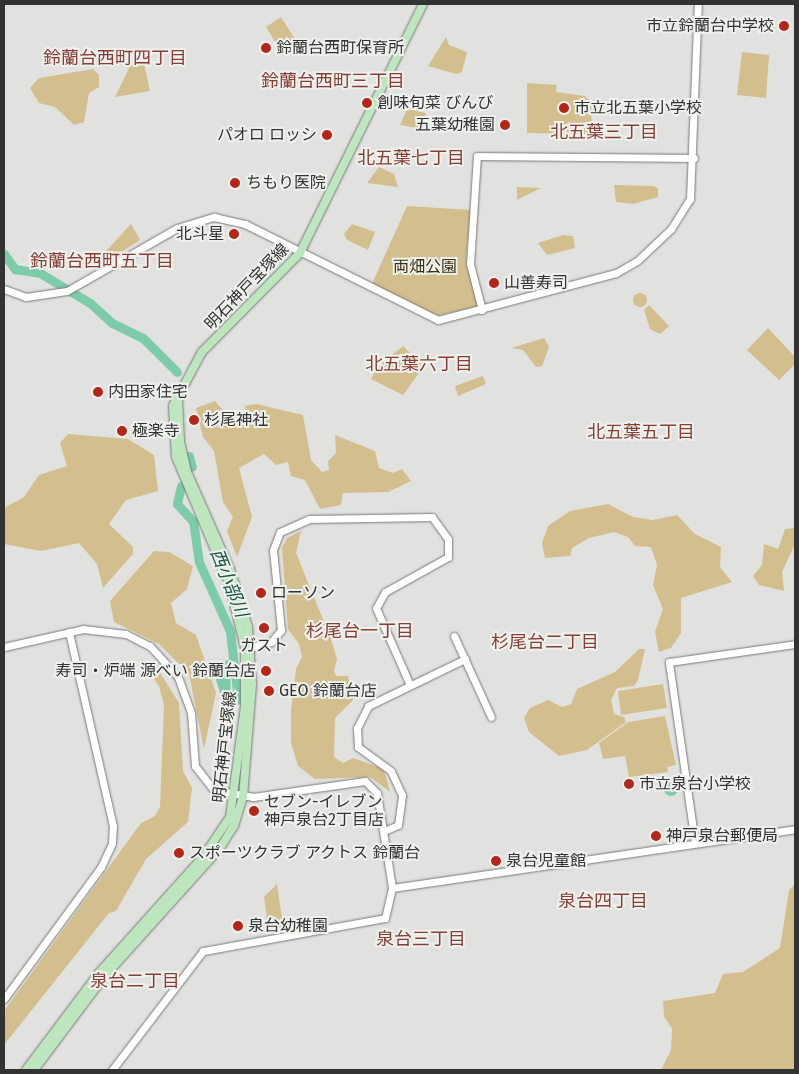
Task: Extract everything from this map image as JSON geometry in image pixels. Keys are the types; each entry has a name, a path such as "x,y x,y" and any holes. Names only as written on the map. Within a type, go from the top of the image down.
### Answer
{"main road":[{"name":"明石神戸宝塚線","path":"26,1070 98,974 221,836 239,797 245,706 245,648 229,583 176,457 172,430 178,398 202,352 300,253 423,4"},
{"name":"明石神戸宝塚線","path":"34,1070 103,978 220,848 234,826 252,684 251,647 240,594 182,455 178,398"}],"street":[{"path":"4,289 26,297 67,291 177,228 214,217 246,224 422,315 443,320 616,272 637,261 684,213 692,193 698,4"},
{"path":"482,310 470,264 478,156 694,158"},
{"path":"251,647 271,642 281,630 273,550 280,532 310,519 432,517 448,539 448,557 385,592 376,608 410,685"},
{"path":"4,647 70,632 102,630 126,634 166,660 178,677 191,712 199,775 214,790 239,797 365,781 377,793 392,888 391,907 376,923 203,951 112,1070"},
{"path":"4,999 101,867 112,843 113,826 70,632"},
{"path":"454,636 490,717"},
{"path":"695,843 669,662 795,644"},
{"path":"384,830 391,831 402,818 398,783 386,765 358,747 355,737 368,706 465,658"},
{"path":"392,888 795,829"}],"green space":[{"path":"281,17 295,39 281,51 266,27"},
{"path":"446,37 449,45 467,52 462,72 456,74 428,66"},
{"path":"742,52 769,55 766,98 737,95"},
{"path":"144,63 150,91 115,97 130,66"},
{"path":"93,69 99,75 99,87 89,93 84,122 74,125 55,107 39,103 30,88 39,78"},
{"path":"527,83 557,85 556,92 585,96 591,102 592,134 527,133"},
{"path":"407,109 426,113 422,129 400,125"},
{"path":"379,167 394,174 398,187 367,183"},
{"path":"614,185 653,186 658,188 658,197 633,204 616,202"},
{"path":"518,187 541,188 517,200"},
{"name":"両畑公園","path":"407,206 471,210 466,258 478,307 435,316 371,286"},
{"path":"131,224 140,240 112,258 106,251"},
{"path":"352,224 375,232 368,250 347,240 344,234"},
{"path":"563,235 573,236 575,248 547,255 538,243"},
{"path":"637,293 643,293 647,300 643,307 637,307 633,303 633,297"},
{"path":"649,305 669,326 660,334 650,329 644,310"},
{"path":"768,328 795,357 795,364 779,380 747,350"},
{"path":"544,338 549,347 542,366 536,367 523,350 511,348"},
{"path":"403,346 424,366 403,395 371,379 377,367"},
{"path":"483,376 486,384 458,396 455,386"},
{"path":"215,401 230,418 246,416 245,406 256,404 303,415 311,460 322,472 329,470 328,461 336,453 335,435 375,451 379,468 393,473 402,469 411,481 388,492 343,493 341,505 320,509 305,480 291,476 288,462 276,465 264,454 239,468 252,517 237,557 227,531 233,517 223,502 214,451 203,437 196,408"},
{"path":"68,434 128,439 154,455 158,491 126,500 109,524 133,547 133,554 103,588 97,564 79,543 41,551 4,544 4,508 24,497 39,475 67,466 60,443"},
{"path":"608,504 633,517 653,520 677,515 695,534 721,547 720,567 732,582 681,598 681,633 671,648 659,652 655,632 663,609 653,585 657,565 651,547 635,546 628,537 614,532 589,538 572,548 570,556 545,558 542,543 548,526 570,511"},
{"path":"795,528 795,544 782,572 784,591 759,585 753,576 762,565 764,544 778,549 785,529"},
{"path":"301,531 296,553 331,639 337,659 334,671 336,676 348,676 353,700 335,718 334,757 343,763 353,758 384,769 390,792 370,777 315,779 298,766 291,743 291,710 296,669 302,657 299,644 288,629 282,548 287,538"},
{"path":"154,551 169,552 193,566 187,589 171,603 176,623 196,635 216,693 204,749 189,674 159,644 114,622 110,601"},
{"path":"639,649 645,649 638,680 634,686 617,688 611,700 614,714 624,717 626,722 587,750 559,756 529,732 524,718 530,708 548,700 562,707 571,704 577,689 615,672"},
{"path":"140,658 159,671 179,703 183,771 192,788 188,822 146,859 116,911 109,913 4,1045 4,1011 141,823 155,816 160,807 164,705 159,686"},
{"path":"663,684 667,708 621,715 618,691"},
{"path":"665,716 676,765 667,767 668,772 629,777 625,756 603,759 599,743 628,722"},
{"path":"277,884 283,926 269,934 264,897"},
{"path":"795,884 795,1070 661,1070 671,1050 672,1029 664,1016 663,1001 715,993 723,974 743,972 780,948 789,890"}],"shaded area":[{"path":"229,660 231,693 220,693 211,663"},
{"path":"668,782 674,782 678,789 674,796 668,796 664,792 664,786"}],"waterway":[{"name":"西小部川","path":"4,254 15,269 40,273 90,303 112,323 143,338 177,372"},
{"name":"西小部川","path":"189,456 192,467"},
{"name":"西小部川","path":"181,486 177,504 193,521 199,562 230,631 238,700"}],"place":[{"name":"市立鈴蘭台中学校","path":"784,26"},
{"name":"鈴蘭台西町保育所","path":"266,48"},
{"name":"創味旬菜 びんび","path":"367,103"},
{"name":"市立北五葉小学校","path":"564,108"},
{"name":"五葉幼稚園","path":"505,125"},
{"name":"パオロ ロッシ","path":"327,135"},
{"name":"ちもり医院","path":"235,183"},
{"name":"北斗星","path":"234,234"},
{"name":"山善寿司","path":"494,283"},
{"name":"内田家住宅","path":"98,392"},
{"name":"杉尾神社","path":"194,420"},
{"name":"極楽寺","path":"122,431"},
{"name":"ローソン","path":"261,593"},
{"name":"ガスト","path":"264,628"},
{"name":"寿司・炉端 源べい 鈴蘭台店","path":"266,671"},
{"name":"GEO 鈴蘭台店","path":"269,691"},
{"name":"市立泉台小学校","path":"629,784"},
{"name":"セブン-イレブン 神戸泉台2丁目店","path":"254,811"},
{"name":"神戸泉台郵便局","path":"656,836"},
{"name":"スポーツクラブ アクトス 鈴蘭台","path":"179,853"},
{"name":"泉台児童館","path":"496,861"},
{"name":"泉台幼稚園","path":"238,926"}],"district":[{"name":"鈴蘭台西町四丁目","path":"115,58"},
{"name":"鈴蘭台西町三丁目","path":"333,81"},
{"name":"北五葉三丁目","path":"604,132"},
{"name":"北五葉七丁目","path":"411,158"},
{"name":"鈴蘭台西町五丁目","path":"102,261"},
{"name":"北五葉六丁目","path":"419,364"},
{"name":"北五葉五丁目","path":"641,432"},
{"name":"杉尾台一丁目","path":"360,631"},
{"name":"杉尾台二丁目","path":"545,642"},
{"name":"泉台四丁目","path":"603,901"},
{"name":"泉台三丁目","path":"421,939"},
{"name":"泉台二丁目","path":"135,981"}]}
